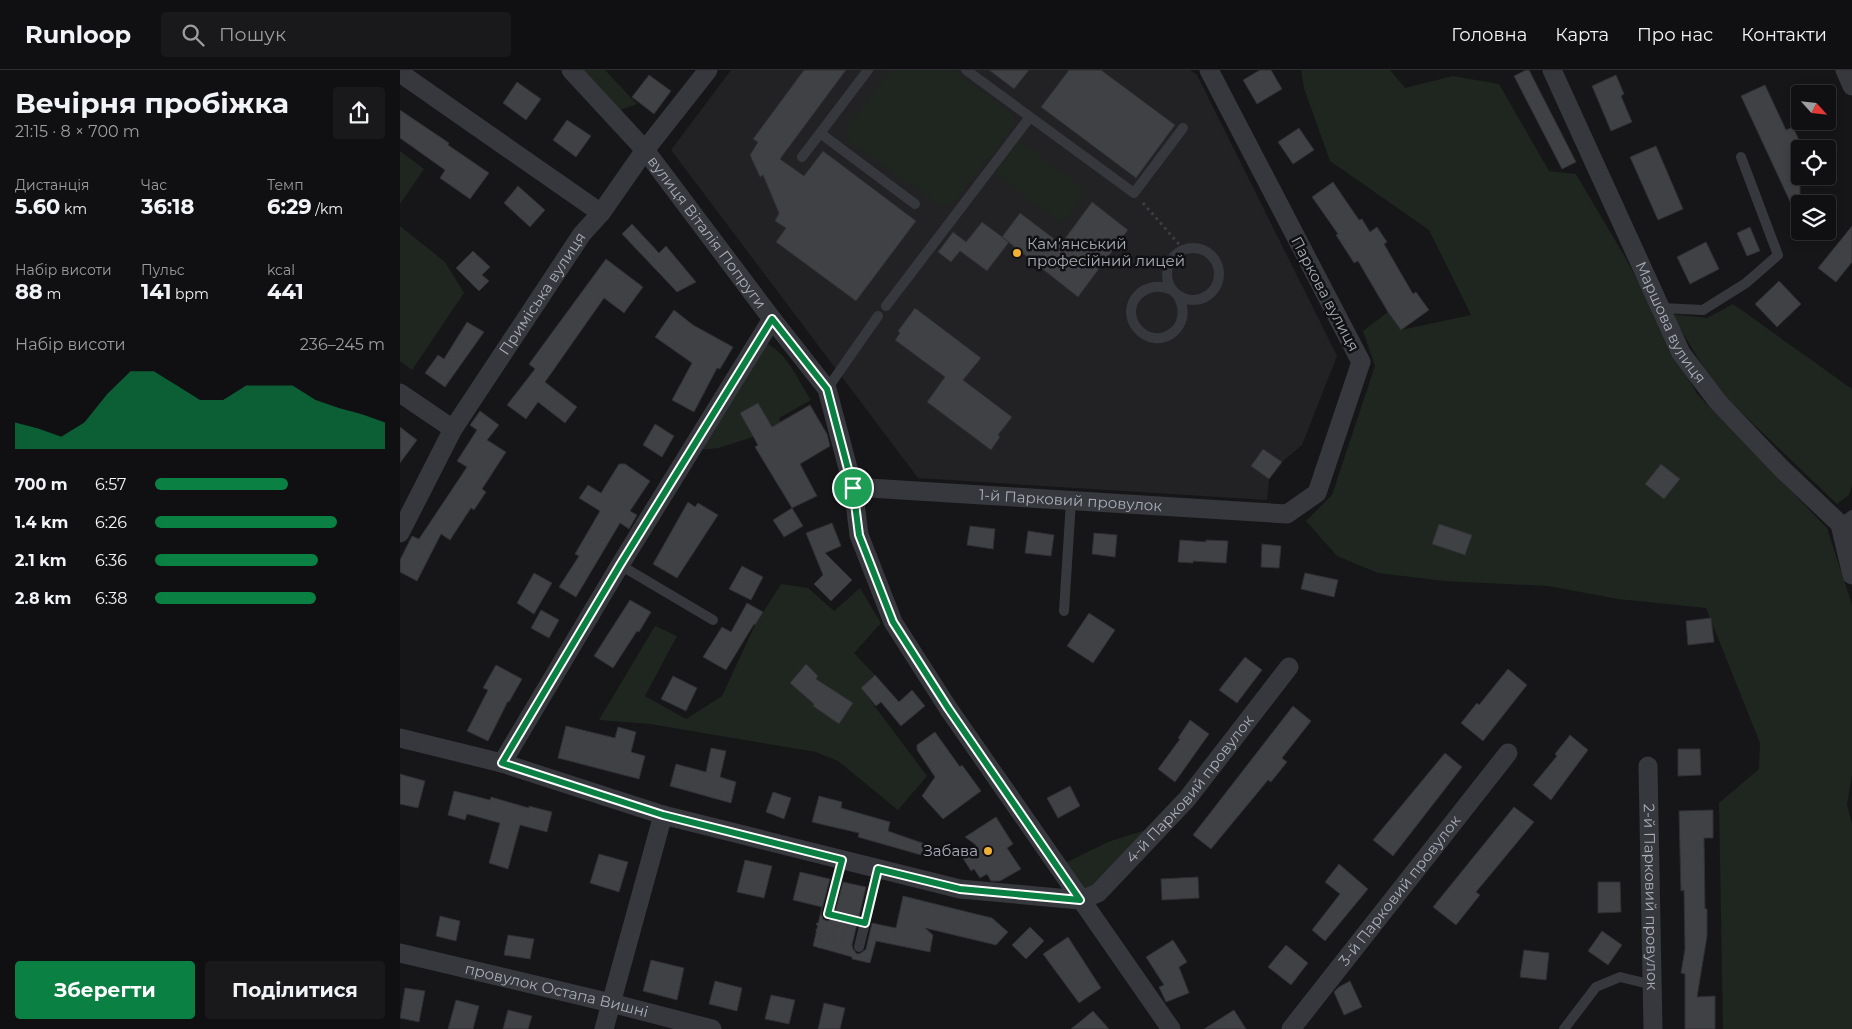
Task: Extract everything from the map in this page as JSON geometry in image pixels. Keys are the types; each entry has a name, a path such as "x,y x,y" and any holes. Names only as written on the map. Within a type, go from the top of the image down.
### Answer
{"street":[{"name":"вулиця Віталія Попруги","path":"571,70 645,150 827,389 853,488 859,535 893,622 948,708 1171,1029"},
{"name":"Приміська вулиця","path":"400,533 454,429 582,234 601,213 645,150 708,70"},
{"name":"Паркова вулиця","path":"1209,70 1361,362 1317,493 1287,514"},
{"name":"Маршова вулиця","path":"1552,70 1681,353 1718,402 1782,469 1848,522"},
{"path":"1845,70 1852,86"},
{"path":"400,73 601,213"},
{"path":"502,763 620,565 772,319"},
{"path":"400,393 454,429"},
{"name":"1-й Парковий провулок","path":"853,488 1287,514"},
{"path":"1848,522 1852,575"},
{"name":"4-й Парковий провулок","path":"1080,900 1098,893 1187,799 1289,667"},
{"path":"400,738 502,763 663,815 960,889 1080,900"},
{"name":"3-й Парковий провулок","path":"1291,1029 1508,753"},
{"name":"2-й Парковий провулок","path":"1648,766 1653,1029"},
{"path":"604,1029 663,815"},
{"name":"провулок Остапа Вишні","path":"400,953 712,1029"}],"lane":[{"path":"802,157 868,70"},
{"path":"966,70 1134,193 1183,128"},
{"path":"886,306 1030,117"},
{"path":"820,133 916,204"},
{"path":"1662,308 1703,310 1746,283 1778,254 1741,157"},
{"path":"1184,250 1177,253 1168,267 1167,275 1175,293 1184,311 1179,326 1174,332 1158,338 1143,334 1133,321 1132,305 1142,291 1149,287 1165,287 1175,293 1186,299 1202,299 1209,295 1218,281 1219,273 1214,258 1200,249 1184,250"},
{"path":"827,389 878,316"},
{"path":"1064,610 1071,501"},
{"path":"620,565 713,620"},
{"path":"828,914 842,860"},
{"path":"859,947 878,869"},
{"path":"1564,1029 1596,987 1620,976 1653,985"}],"path":[{"path":"1134,193 1184,250"},
{"path":"833,940 839,916 865,923"},
{"path":"819,948 821,940"}],"shaded area":[{"path":"582,70 605,70 637,104 620,110"},
{"name":"Кам’янський професійний лицей","path":"731,70 1190,70 1197,75 1337,356 1302,445 1282,462 1269,479 1267,500 918,478 671,150"},
{"path":"890,70 954,70 1012,114 1014,118 1014,126 952,204 940,205 852,143 846,136 847,128"},
{"path":"1301,70 1390,70 1405,88 1453,76 1499,84 1549,171 1576,174 1625,257 1697,394 1827,528 1852,605 1852,775 1847,805 1852,824 1852,1029 1723,1029 1719,803 1759,769 1760,743 1706,608 1618,599 1548,586 1445,581 1378,573 1337,556 1306,521 1332,495 1375,366 1363,331 1388,312 1401,330 1471,315 1429,230 1330,161 1304,88"},
{"path":"1019,140 1087,191 1062,224 995,173"},
{"path":"400,151 424,169 400,204"},
{"path":"400,226 445,262 464,293 412,370 400,361"},
{"path":"1733,304 1852,389 1852,485 1849,495 1837,504 1717,389 1671,314 1707,318"},
{"path":"763,342 771,346 785,359 811,400 779,418 783,427 719,448 697,450"},
{"path":"781,584 808,588 834,611 860,588 881,623 854,653 875,675 861,688 927,776 898,810 838,761 816,752 650,724 599,720 655,626 677,636 645,696 686,719 722,696 755,625"},
{"path":"1155,827 1095,889 1081,895 1061,865 1108,842"}],"building":[{"path":"804,70 846,70 780,159 804,176 823,151 916,221 856,301 776,242 786,228 775,221 779,213 763,175 760,177 750,155 758,142 753,139"},
{"path":"989,70 1029,70 1014,89"},
{"path":"1069,70 1101,70 1175,125 1136,178 1041,107"},
{"path":"1260,70 1271,70 1282,89 1257,104 1243,80"},
{"path":"1529,70 1576,162 1562,169 1514,76"},
{"path":"649,75 671,91 654,114 632,97"},
{"path":"1616,75 1624,94 1621,96 1632,122 1611,131 1592,86"},
{"path":"517,82 541,99 526,120 503,103"},
{"path":"1765,85 1786,130 1791,128 1791,130 1794,130 1799,140 1791,140 1791,185 1800,185 1800,195 1791,195 1791,204 1741,96"},
{"path":"400,110 489,173 470,199 440,178 445,170 400,138"},
{"path":"567,120 591,136 576,157 553,140"},
{"path":"1299,128 1314,150 1293,164 1278,142"},
{"path":"1656,146 1683,209 1658,220 1630,157"},
{"path":"1333,182 1359,220 1362,219 1370,232 1377,227 1387,242 1384,244 1413,294 1416,292 1429,310 1401,330 1388,312 1358,261 1354,263 1336,235 1338,234 1312,197"},
{"path":"518,186 545,210 530,227 504,203"},
{"path":"1092,202 1128,230 1078,297 1002,237 1020,213 1061,244"},
{"path":"982,222 1009,242 987,271 960,251 951,262 938,252 953,232 966,242"},
{"path":"632,224 659,253 666,246 696,282 677,292 622,234"},
{"path":"1852,226 1852,262 1836,282 1818,268"},
{"path":"1750,227 1760,251 1747,256 1737,233"},
{"path":"1706,242 1719,269 1690,284 1677,257"},
{"path":"473,251 490,267 482,275 489,281 479,291 456,268"},
{"path":"606,259 643,287 624,313 604,298 545,382 577,407 565,423 538,402 526,419 507,405 535,369 529,364"},
{"path":"1779,281 1801,304 1777,327 1755,304"},
{"path":"915,308 981,358 963,380 1012,417 998,435 1000,437 991,450 927,402 945,377 895,340 900,333 898,331"},
{"path":"674,310 693,325 733,347 720,369 717,368 694,412 672,400 692,363 655,337"},
{"path":"467,322 484,332 445,387 425,373 438,355 444,359"},
{"path":"758,403 772,427 810,405 827,434 830,446 800,464 817,496 792,508 755,447 758,445 740,413"},
{"path":"480,411 499,425 487,440 506,452 482,489 486,492 474,510 471,508 450,540 441,534 417,581 400,572 400,560 412,536 419,539 467,467 457,461 477,430 470,425"},
{"path":"655,424 674,436 662,457 643,445"},
{"path":"400,427 417,440 400,463"},
{"path":"1263,449 1282,462 1269,479 1251,466"},
{"path":"619,464 625,464 650,481 630,511 637,515 629,529 620,523 576,597 559,587 579,556 575,554 600,511 579,498 588,485 601,493"},
{"path":"1661,464 1680,479 1664,499 1645,484"},
{"path":"688,502 695,507 698,503 718,515 677,578 653,564"},
{"path":"792,508 803,526 784,537 773,520"},
{"path":"832,523 841,546 825,553 852,580 831,601 814,584 823,575 806,533"},
{"path":"1439,524 1472,535 1465,555 1432,544"},
{"path":"970,526 995,529 993,549 967,545"},
{"path":"1028,531 1054,535 1051,556 1025,553"},
{"path":"1094,533 1117,535 1115,557 1092,554"},
{"path":"1180,540 1228,541 1226,563 1178,562"},
{"path":"1262,544 1281,546 1279,568 1261,567"},
{"path":"742,566 763,577 751,600 729,589"},
{"path":"534,573 552,583 534,614 517,603"},
{"path":"1305,573 1338,580 1334,597 1301,589"},
{"path":"630,600 651,612 613,668 594,656"},
{"path":"747,603 763,612 726,670 703,657 722,627 731,632"},
{"path":"541,610 559,620 549,638 531,628"},
{"path":"1089,613 1115,630 1093,663 1067,646"},
{"path":"1711,618 1714,642 1688,645 1686,621"},
{"path":"1245,657 1262,670 1237,703 1219,690"},
{"path":"806,664 818,676 816,679 853,703 839,724 813,706 814,704 790,683"},
{"path":"496,665 522,679 508,701 488,741 467,731 488,690 483,688"},
{"path":"1508,669 1527,685 1483,741 1461,723 1477,703 1479,705"},
{"path":"875,675 899,702 912,690 925,706 901,726 881,702 876,706 861,688"},
{"path":"673,676 697,688 686,711 661,699"},
{"path":"1293,706 1311,721 1282,758 1287,762 1271,782 1268,780 1211,849 1193,835"},
{"path":"1190,720 1209,734 1175,782 1158,769 1180,739 1178,738"},
{"path":"566,726 615,738 618,727 636,732 631,752 645,756 639,779 558,758"},
{"path":"935,732 960,767 962,765 981,791 943,819 922,796 935,777 917,750 917,745"},
{"path":"1570,735 1588,750 1551,800 1533,785 1557,756 1555,754"},
{"path":"711,748 726,751 720,777 736,782 731,803 670,786 676,764 706,772"},
{"path":"1678,749 1700,749 1701,775 1678,776"},
{"path":"1445,753 1462,767 1393,856 1373,840"},
{"path":"400,774 425,781 418,808 400,804"},
{"path":"1070,786 1080,806 1058,818 1047,798"},
{"path":"454,791 490,800 491,797 529,808 529,806 552,812 547,832 520,825 508,869 489,863 500,823 467,814 465,820 448,815"},
{"path":"773,792 791,798 784,819 766,812"},
{"path":"819,796 842,802 841,808 890,822 888,831 925,844 921,855 858,837 859,833 812,822"},
{"path":"1514,807 1534,822 1476,892 1480,895 1456,925 1433,907"},
{"path":"1713,810 1713,838 1704,838 1707,936 1697,997 1715,996 1715,1029 1685,1029 1685,974 1681,973 1685,949 1684,890 1681,891 1679,811"},
{"name":"Забава","path":"996,817 1013,844 1007,848 1021,869 1000,881 991,881 987,874 980,878 974,869 971,871 961,855 976,845 965,837"},
{"path":"599,854 628,862 619,892 590,883"},
{"path":"745,860 772,866 764,898 737,892"},
{"path":"1339,864 1368,889 1325,941 1312,930 1340,894 1325,882"},
{"path":"800,872 830,879 821,913 823,919 827,921 834,916 843,882 866,887 852,945 857,954 866,949 872,923 896,928 903,896 992,918 1008,932 996,945 925,928 933,935 930,952 876,941 870,963 852,959 852,957 813,946 822,907 793,900"},
{"path":"1198,877 1199,898 1162,900 1161,879"},
{"path":"1598,882 1620,882 1621,912 1598,913"},
{"path":"440,916 460,921 456,941 436,936"},
{"path":"1030,927 1044,941 1026,959 1012,945"},
{"path":"1602,931 1622,945 1608,965 1588,951"},
{"path":"508,935 534,939 530,959 504,955"},
{"path":"1068,937 1101,988 1079,1003 1043,954"},
{"path":"1173,940 1187,962 1179,967 1189,993 1166,1002 1159,987 1164,985 1146,957"},
{"path":"1286,945 1308,963 1291,985 1268,967"},
{"path":"1524,950 1549,953 1546,980 1520,977"},
{"path":"651,960 684,968 677,1000 643,991"},
{"path":"715,981 742,988 737,1011 709,1004"},
{"path":"1350,981 1362,1007 1344,1015 1334,992"},
{"path":"405,988 425,991 419,1022 400,1018"},
{"path":"771,995 795,1000 789,1024 765,1019"},
{"path":"456,1000 479,1006 473,1029 448,1029"},
{"path":"824,1003 845,1008 840,1029 818,1029"},
{"path":"508,1010 532,1016 528,1029 503,1029"},
{"path":"1234,1010 1246,1029 1204,1029"},
{"path":"1093,1011 1109,1029 1071,1029"}],"place":[{"name":"Кам’янський професійний лицей","path":"1017,253"},
{"name":"Забава","path":"988,851"}],"route":[{"path":"772,319 827,389 853,488 859,535 893,622 948,708 1080,900 960,889 878,869 865,923 828,914 842,860 663,815 502,763 620,565 772,319"}]}
